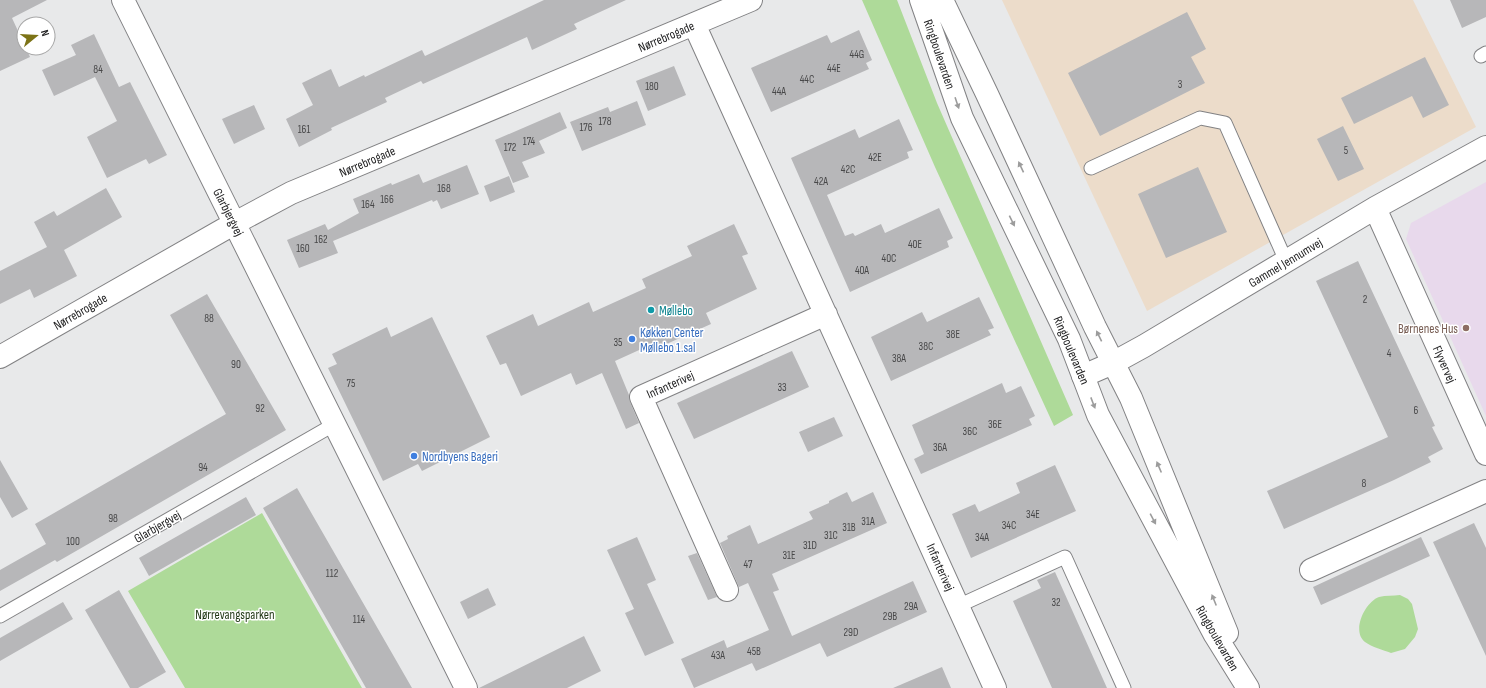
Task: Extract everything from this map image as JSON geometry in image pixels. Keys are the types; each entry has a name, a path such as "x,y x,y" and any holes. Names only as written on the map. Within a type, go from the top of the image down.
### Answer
{"street":[{"name":"Glarbjergvej","path":"123,0 466,688"},
{"name":"Nørrebrogade","path":"0,357 235,223 291,193 751,0"},
{"name":"Ringboulevarden","path":"921,0 962,118 1069,339 1098,415 1215,635 1248,688"},
{"name":"Ringboulevarden","path":"942,0 1113,363 1131,398 1206,578 1248,688"},
{"name":"Infanterivej","path":"694,24 996,688"},
{"name":"Gammel Jennumvej","path":"1083,376 1113,363 1375,208 1486,147"},
{"name":"Flyvervej","path":"1375,208 1486,454"},
{"name":"Infanterivej","path":"727,590 641,397 826,314"},
{"path":"1312,570 1486,491"}],"lane":[{"path":"1090,168 1200,118 1224,123 1286,261"},
{"name":"Glarbjergvej","path":"0,616 335,424"},
{"path":"958,606 1065,557 1124,688"}],"shaded area":[{"path":"1002,0 1413,0 1476,127 1147,311"},
{"name":"Børnenes Hus","path":"1486,182 1486,416 1406,239 1411,223"}],"green space":[{"path":"862,0 897,0 937,103 1073,415 1054,426 935,167"},
{"name":"Nørrevangsparken","path":"262,513 362,688 185,688 128,591"},
{"path":"1400,595 1408,599 1412,604 1418,629 1415,637 1405,649 1391,653 1365,642 1359,631 1360,624 1365,611 1374,600 1382,596"}],"building":[{"path":"0,0 47,0 12,18 16,27 16,56 30,57 0,71"},
{"path":"544,0 626,0 574,24 577,29 532,50 527,37 423,84 421,81 385,98 387,102 331,128 332,130 299,147 286,119 313,105 302,83 331,69 339,87 364,75 365,77 422,50 425,56"},
{"path":"1450,0 1486,0 1486,17 1462,28"},
{"path":"1187,12 1206,49 1191,57 1205,83 1100,136 1068,73"},
{"path":"859,30 872,60 866,63 869,69 771,112 751,68 827,35 831,43"},
{"path":"94,34 119,87 130,82 167,155 149,164 146,159 107,178 87,137 117,121 95,77 54,96 42,70 76,55 71,45"},
{"path":"1425,57 1449,105 1423,118 1412,96 1354,124 1341,98"},
{"path":"674,66 686,95 648,111 636,81"},
{"path":"637,101 646,125 582,151 570,122 608,107 610,112"},
{"path":"254,105 265,129 234,144 222,119"},
{"path":"560,112 567,128 539,141 545,153 522,162 529,177 513,183 495,140"},
{"path":"899,119 913,150 907,152 909,158 827,195 845,236 853,233 855,236 881,224 885,233 939,208 953,238 947,241 949,247 850,292 791,158 855,129 859,138"},
{"path":"1343,126 1364,169 1338,181 1317,139"},
{"path":"467,165 479,194 441,209 437,200 433,202 432,200 333,241 338,253 299,268 287,240 325,224 328,230 359,213 353,199 391,183 392,185 419,174 423,183"},
{"path":"1198,167 1227,232 1166,258 1138,194"},
{"path":"509,176 515,192 490,202 484,186"},
{"path":"106,188 122,217 64,250 77,276 34,298 30,289 0,304 0,271 47,247 34,222 54,211 57,216"},
{"name":"Møllebo","path":"734,224 748,254 742,256 757,289 706,313 711,324 651,351 648,346 615,361 639,423 626,429 602,373 576,385 571,373 521,396 506,363 500,365 486,336 533,314 538,326 589,302 593,312 646,288 642,279 692,256 687,246"},
{"path":"1358,261 1435,426 1432,427 1443,449 1428,457 1431,462 1284,529 1267,491 1388,437 1316,281"},
{"path":"207,294 286,430 57,562 55,560 0,591 0,570 46,544 35,524 226,414 170,315"},
{"path":"979,297 994,328 988,330 991,335 891,381 871,337 922,312 927,322"},
{"path":"432,317 490,437 422,471 418,464 383,481 328,368 337,364 332,354 387,327 391,337"},
{"path":"792,351 809,387 694,439 677,403"},
{"path":"1002,383 1006,393 1021,386 1035,416 1029,419 1032,425 921,474 914,459 924,454 912,425"},
{"path":"834,417 843,436 808,452 799,432"},
{"path":"0,460 28,509 12,518 0,497"},
{"path":"1055,465 1076,511 971,558 952,514 975,504 979,512 1020,493 1016,483"},
{"path":"297,488 412,688 366,688 263,508"},
{"path":"847,492 852,502 873,492 887,523 772,574 779,590 773,592 792,636 913,581 927,612 827,657 820,643 756,671 752,663 694,688 681,659 724,640 727,648 769,630 748,583 739,587 720,543 728,539 727,536 750,525 758,544 813,519 809,512 829,503 829,501"},
{"path":"246,497 256,515 149,576 139,558"},
{"path":"1474,523 1486,548 1486,656 1433,542"},
{"path":"637,537 656,580 647,584 674,643 645,656 625,613 634,609 607,550"},
{"path":"1421,537 1430,556 1321,605 1313,587"},
{"path":"697,553 717,597 708,600 688,556"},
{"path":"1055,572 1107,688 1052,688 1013,601 1041,588 1037,580"},
{"path":"488,588 496,605 468,619 460,602"},
{"path":"119,590 166,672 138,688 130,688 85,610"},
{"path":"63,602 73,619 0,661 0,638"},
{"path":"584,636 601,671 567,688 479,688"},
{"path":"942,667 951,688 893,688"}],"place":[{"name":"Møllebo","path":"651,310"},
{"name":"Børnenes Hus","path":"1466,328"},
{"name":"Køkken Center Møllebo 1.sal","path":"632,339"},
{"name":"Nordbyens Bageri","path":"414,456"}]}
